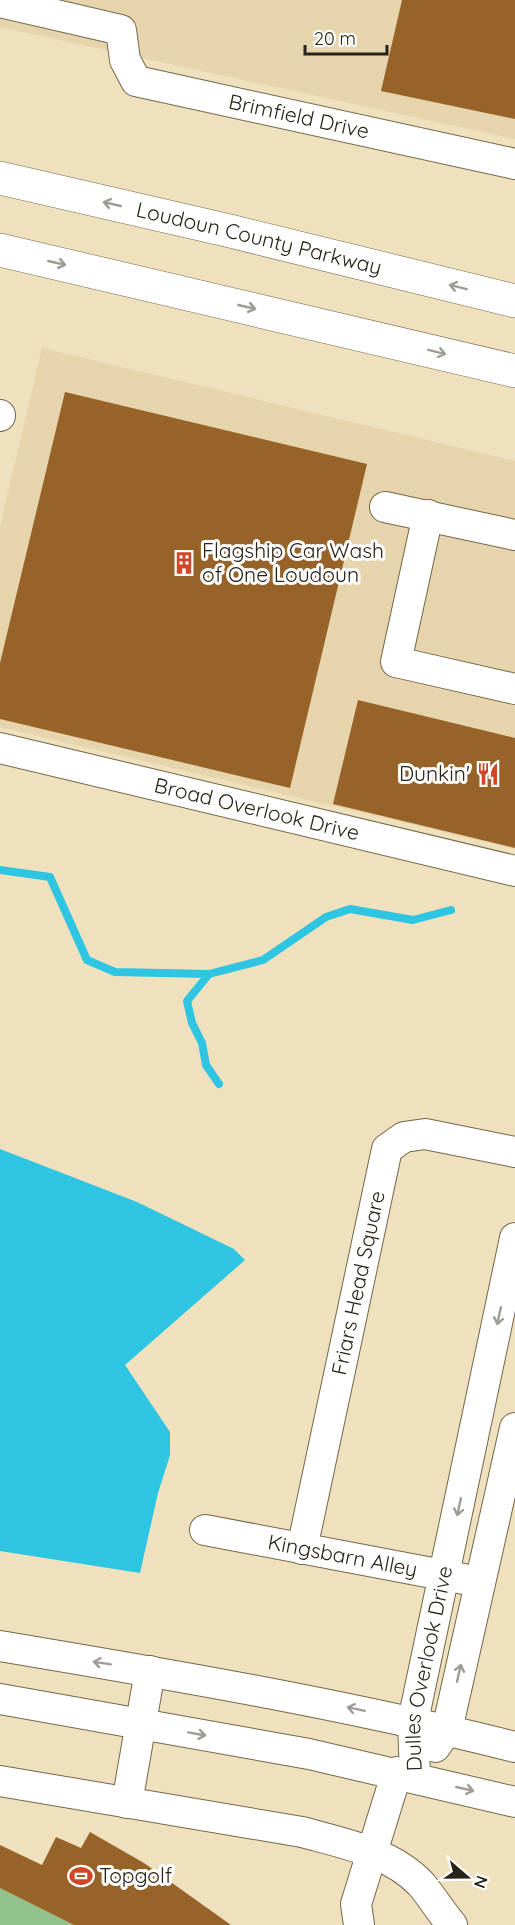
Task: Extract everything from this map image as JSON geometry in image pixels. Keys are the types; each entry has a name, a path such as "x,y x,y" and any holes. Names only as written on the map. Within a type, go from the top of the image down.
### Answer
{"main road":[{"name":"Loudoun County Parkway","path":"0,178 515,301"},
{"path":"0,250 515,371"}],"street":[{"name":"Brimfield Drive","path":"0,2 121,30 125,60 136,81 515,164"},
{"path":"385,507 515,535"},
{"path":"428,515 396,662 515,689"},
{"name":"Broad Overlook Drive","path":"0,748 515,871"},
{"name":"Friars Head Square","path":"302,1549 387,1149 404,1137 424,1134 515,1152"},
{"name":"Dulles Overlook Drive","path":"406,1774 413,1721 515,1238"},
{"name":"Dulles Overlook Drive","path":"406,1774 447,1730 515,1428"},
{"name":"Kingsbarn Alley","path":"205,1530 480,1582"},
{"path":"0,1646 150,1671 413,1721 515,1747"},
{"path":"127,1803 150,1671"},
{"path":"0,1699 406,1774 515,1802"},
{"path":"359,1925 356,1904 371,1853 406,1774"},
{"path":"0,1781 302,1832 346,1843 398,1865 420,1883 452,1925"}],"shaded area":[{"path":"0,0 515,0 515,139 0,27"},
{"path":"42,348 515,461 515,849 0,727 0,526"}],"green space":[{"name":"Topgolf","path":"0,1888 74,1925 0,1925"}],"water":[{"path":"0,1149 137,1202 234,1249 245,1260 125,1365 170,1432 170,1455 158,1493 140,1573 0,1551"}],"building":[{"path":"402,0 515,0 515,119 381,91"},
{"name":"Flagship Car Wash of One Loudoun","path":"65,392 367,464 290,788 0,719 0,663"},
{"path":"358,700 515,738 515,848 333,804"},
{"name":"Topgolf","path":"90,1832 144,1863 231,1925 74,1925 0,1888 0,1845 42,1865 56,1837 81,1848"}],"waterway":[{"path":"0,870 50,877 87,960 115,972 209,974 263,960 326,917 350,909 413,920 451,910"},
{"path":"209,974 187,1001 192,1023 202,1043 206,1065 219,1084"}],"place":[{"name":"Flagship Car Wash of One Loudoun","path":"184,563"},
{"name":"Dunkin'","path":"488,774"},
{"name":"Topgolf","path":"81,1876"}]}
